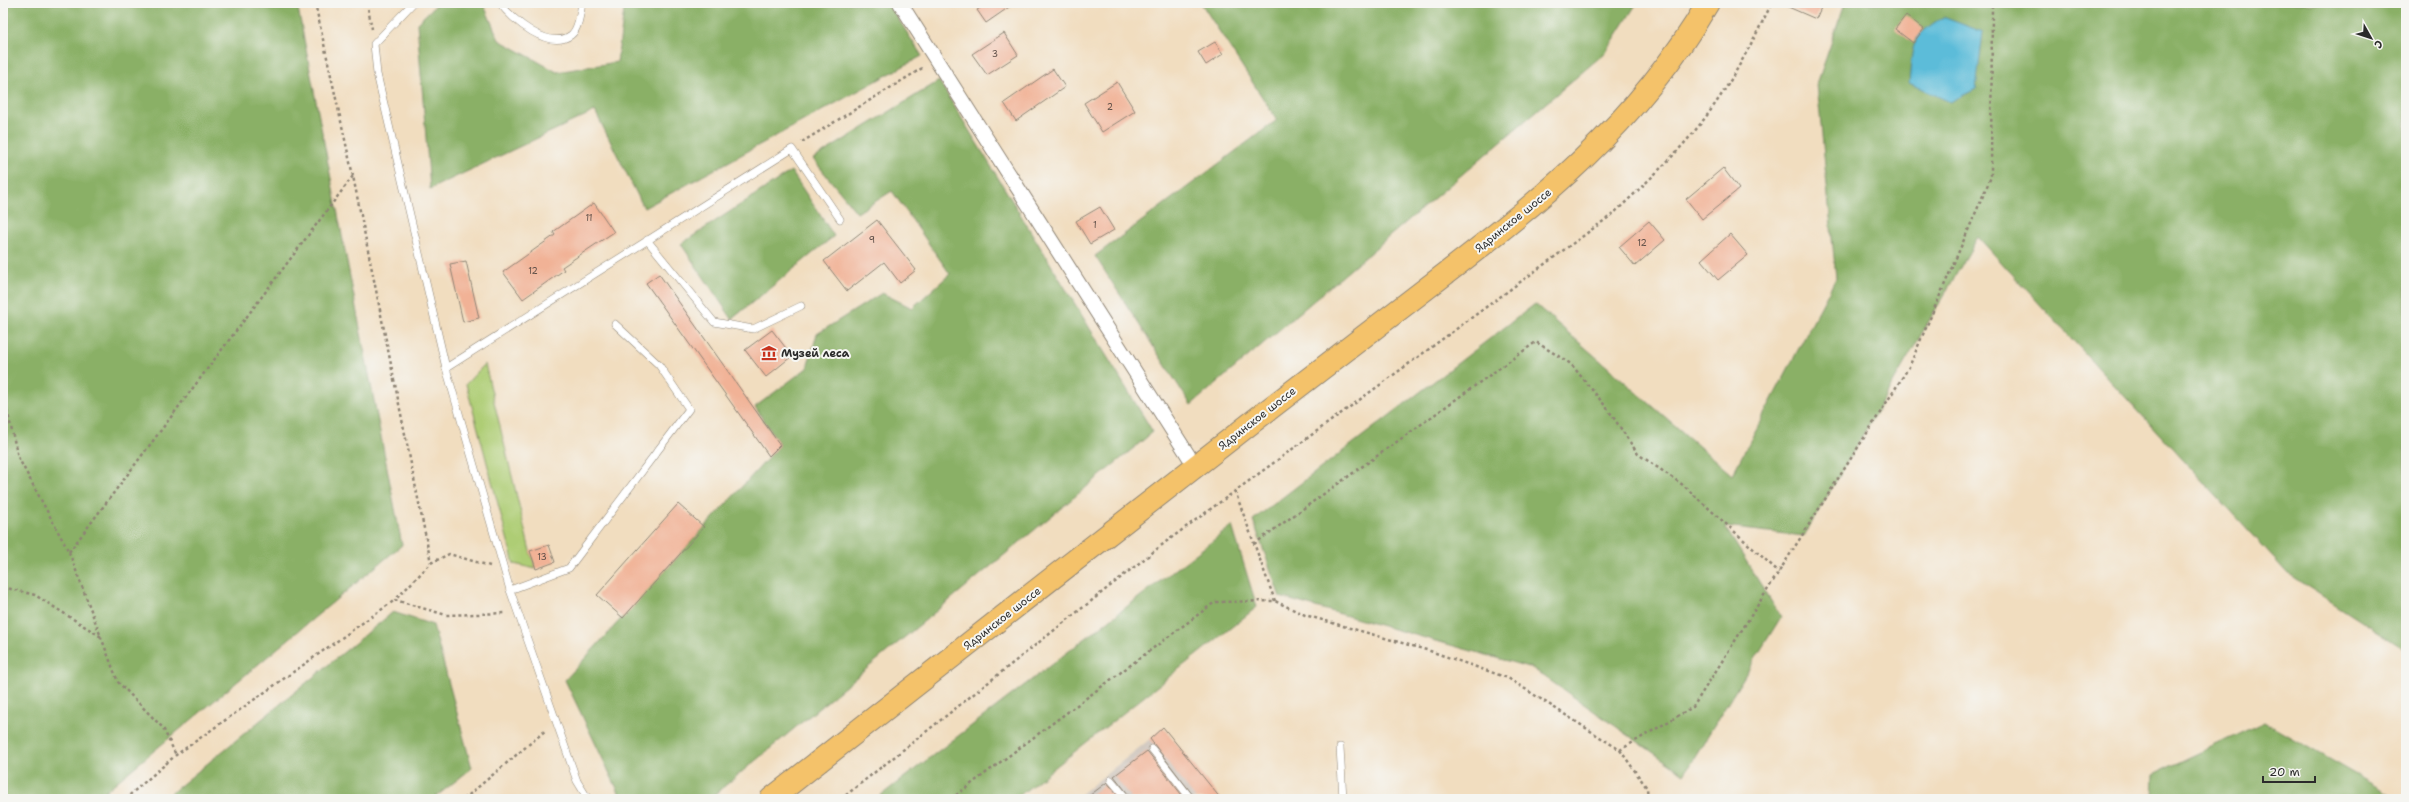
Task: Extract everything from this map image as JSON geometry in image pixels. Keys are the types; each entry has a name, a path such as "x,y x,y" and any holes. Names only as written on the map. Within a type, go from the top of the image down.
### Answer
{"main road":[{"name":"Ядринское шоссе","path":"772,799 1195,466 1507,226 1565,177 1612,132 1660,74 1708,3"}],"street":[{"path":"900,3 1195,466"}],"lane":[{"path":"413,3 374,44 377,74 446,368 504,570 558,721 577,781 588,799"},
{"path":"500,3 509,16 527,30 545,36 562,39 571,35 576,29 582,3"},
{"path":"446,368 792,149 840,219"},
{"path":"647,240 714,322 752,329 800,306"},
{"path":"510,590 569,568 689,409 659,365 615,324"},
{"path":"1340,747 1343,799"},
{"path":"1152,749 1191,799"},
{"path":"1111,780 1126,799"}],"path":[{"path":"315,3 353,176 431,563"},
{"path":"367,3 374,44"},
{"path":"841,799 1167,541 1613,214 1668,162 1713,107 1745,56 1772,3"},
{"path":"1620,750 1693,707 1910,367 1991,177 1992,3"},
{"path":"792,149 935,59"},
{"path":"69,552 353,176"},
{"path":"1254,544 1536,342 1571,364 1607,408 1638,454 1683,485 1779,572"},
{"path":"3,393 18,457 69,552 103,638 118,682 163,728 176,755"},
{"path":"1235,491 1275,600"},
{"path":"125,799 176,755 395,600 431,563 449,554 504,570"},
{"path":"3,587 35,595 103,638"},
{"path":"395,600 446,615 518,612"},
{"path":"951,799 1215,602 1275,600 1305,615 1430,651 1508,678 1620,750 1647,788 1648,799"},
{"path":"464,799 558,721"}],"shaded area":[{"path":"1163,727 1221,799 1075,799 1150,739"}],"green space":[{"path":"3,3 297,3 402,545 96,799 3,799"},
{"path":"438,3 483,3 499,40 557,72 617,62 625,3 888,3 922,56 644,208 595,111 430,189 417,23"},
{"path":"1201,3 1637,3 1606,52 1191,405 1095,256 1277,120"},
{"path":"1845,3 2406,3 2406,650 2288,574 1978,237 1804,536 1725,527 1781,617 1684,774 1532,668 1280,597 1253,520 1535,304 1732,475 1836,278 1817,84"},
{"path":"939,81 1153,432 709,799 622,799 565,680 780,445 755,407 807,368 817,334 882,293 912,308 950,274 892,191 857,213 813,159"},
{"path":"791,171 834,236 732,319 681,244"},
{"path":"485,364 530,551 536,569 514,564 466,384"},
{"path":"1232,526 1257,607 1015,799 876,799"},
{"path":"393,612 433,625 472,768 433,799 164,799"},
{"path":"2264,722 2398,799 2153,799 2154,774"}],"water":[{"path":"1943,17 1983,32 1976,89 1950,102 1909,83 1911,60 1918,37 1932,24"}],"building":[{"path":"988,3 1015,3 986,23 977,10"},
{"path":"1779,3 1823,3 1816,19"},
{"path":"1906,15 1924,29 1913,43 1895,29"},
{"path":"1004,33 1018,55 987,75 972,54"},
{"path":"1215,42 1223,54 1206,65 1198,52"},
{"path":"1053,69 1065,87 1016,121 1004,103"},
{"path":"1117,82 1135,111 1102,132 1084,103"},
{"path":"1723,168 1739,189 1702,219 1686,199"},
{"path":"594,203 614,232 562,267 564,270 523,299 503,272 555,235 553,232"},
{"path":"1100,207 1114,230 1090,244 1076,221"},
{"path":"877,220 916,270 900,283 884,262 847,291 824,261"},
{"path":"1649,221 1665,240 1635,266 1619,247"},
{"path":"1730,234 1748,255 1718,280 1701,260"},
{"path":"466,261 479,318 463,322 450,264"},
{"path":"659,274 780,445 769,456 646,283"},
{"name":"Музей леса","path":"772,330 792,356 766,377 745,350"},
{"path":"678,504 704,527 623,618 597,595"},
{"path":"549,545 555,562 536,569 530,551"},
{"path":"1163,727 1221,799 1196,799 1150,739"},
{"path":"1147,751 1185,799 1132,799 1114,776"},
{"path":"1107,782 1120,799 1085,799 1106,783"}],"place":[{"name":"Музей леса","path":"769,353"}]}
